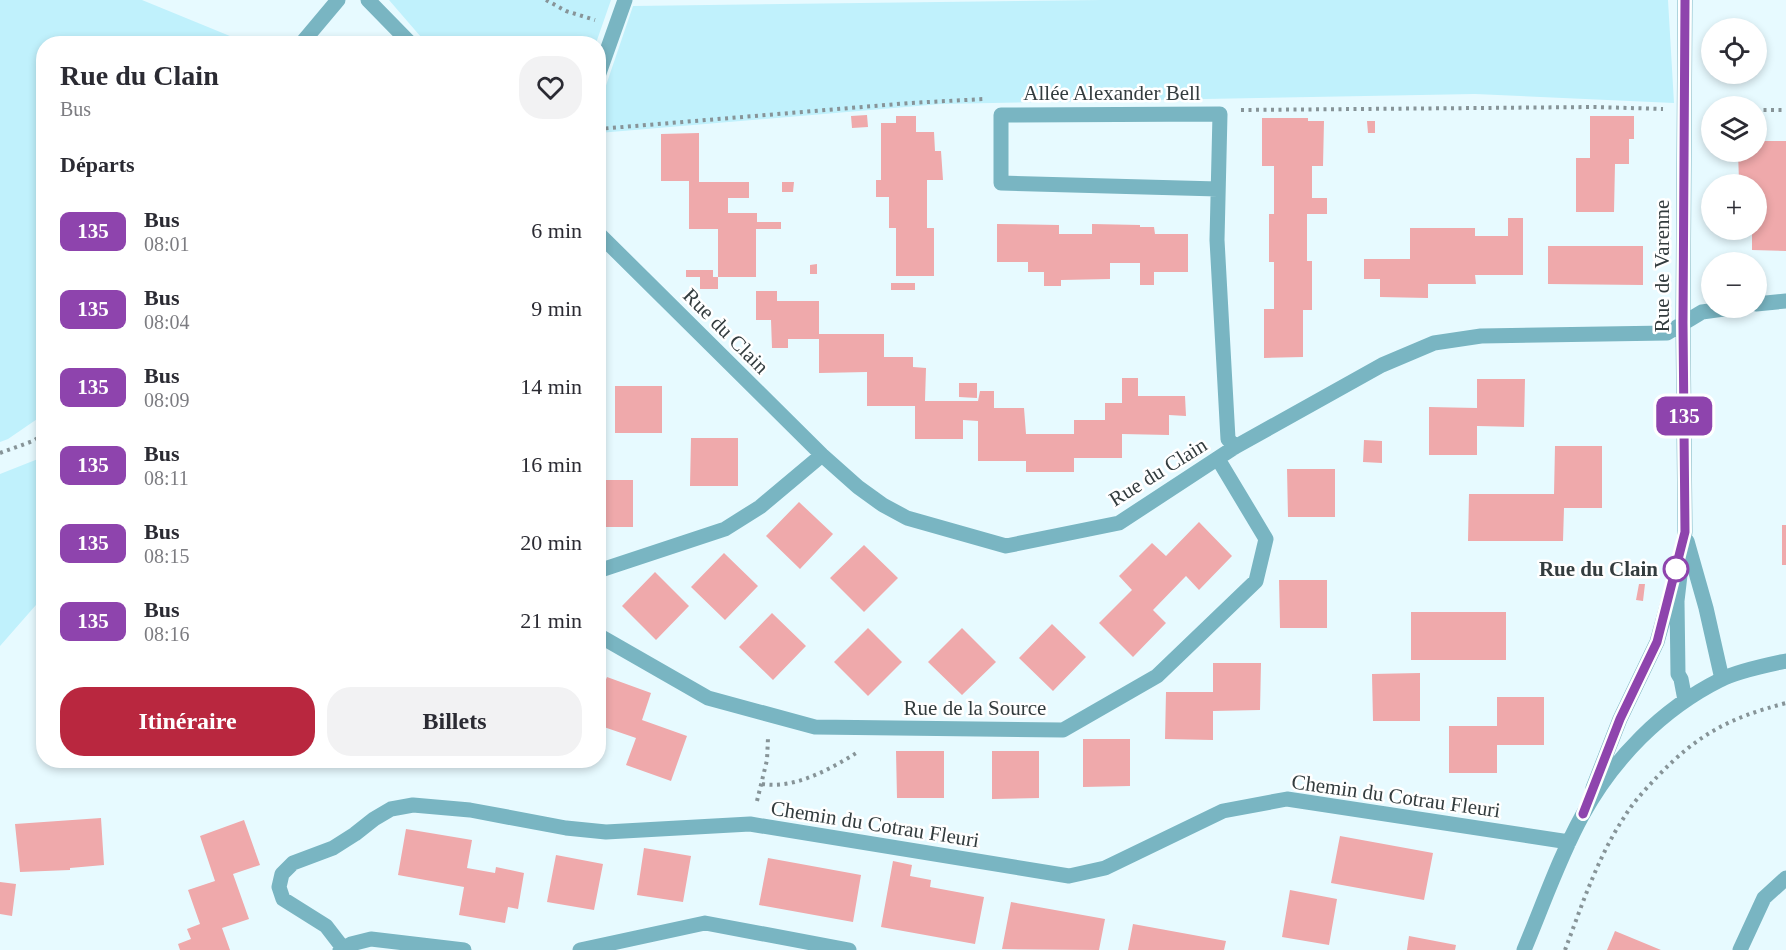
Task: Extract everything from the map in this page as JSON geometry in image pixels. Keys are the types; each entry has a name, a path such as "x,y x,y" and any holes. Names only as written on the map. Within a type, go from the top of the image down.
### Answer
{"street":[{"path":"308,36 338,0"},
{"path":"368,0 403,36"},
{"path":"606,54 625,0"},
{"name":"Rue de Varenne","path":"1685,0 1683,323 1685,532 1677,601 1678,675 1681,679 1685,700"},
{"name":"Allée Alexander Bell","path":"1218,189 1001,183 1000,115 1220,114 1218,189 1216,240 1228,439 1235,447"},
{"name":"Rue du Clain","path":"606,240 822,455 858,487 883,505 907,518 1006,546 1119,523 1235,447 1382,364 1434,343 1481,336 1667,333 1701,313"},
{"path":"1767,303 1786,301"},
{"path":"606,569 725,530 760,507 822,455"},
{"name":"Rue de la Source","path":"606,641 708,698 815,727 1063,730 1157,676 1256,581 1266,539 1218,459"},
{"name":"Rue de Varenne","path":"1685,532 1706,608 1722,679"},
{"name":"Rue de Varenne","path":"1583,814 1620,719 1657,642 1685,532"},
{"path":"1524,950 1583,814 1619,761 1652,726 1685,700 1722,679 1786,662"},
{"name":"Chemin du Cotrau Fleuri","path":"341,949 326,926 283,899 279,886 282,874 293,863 333,848 391,809 412,806 470,810 566,828 606,832 750,824 1069,876 1105,868 1223,811 1287,799 1569,842"},
{"path":"1740,950 1764,898 1786,878"},
{"path":"580,950 705,923 849,950"},
{"path":"341,949 370,939 464,950"}],"path":[{"path":"546,0 566,11 616,26"},
{"path":"606,128 910,103 987,99 1000,115"},
{"path":"1220,114 1255,109 1595,106 1685,110"},
{"path":"1767,110 1786,110"},
{"path":"0,453 36,439"},
{"path":"1565,950 1605,853 1625,815 1648,788 1675,758 1702,736 1749,713 1786,703"},
{"path":"768,737 767,760 762,784 783,785 816,775 858,752"}],"shaded area":[{"path":"0,0 142,0 230,36 36,36 36,420 0,442"},
{"path":"389,0 611,0 598,36 420,36"},
{"path":"1102,0 1668,0 1674,103 1475,94 941,104 606,132 606,85 633,6"},
{"path":"36,460 36,605 0,646 0,474"}],"building":[{"path":"867,115 868,127 852,128 851,116"},
{"path":"896,116 916,116 916,132 934,132 935,151 941,151 943,180 927,180 927,228 934,228 934,276 896,276 896,228 889,228 889,197 876,197 876,180 881,180 881,123 896,123"},
{"path":"1590,116 1634,116 1634,139 1629,139 1629,164 1615,164 1614,212 1576,212 1576,158 1590,158"},
{"path":"1262,118 1308,118 1308,121 1324,121 1323,166 1312,166 1312,198 1327,198 1327,214 1307,214 1307,261 1312,261 1312,310 1303,310 1303,357 1264,358 1264,309 1274,309 1274,262 1269,262 1269,214 1274,214 1274,166 1262,166"},
{"path":"1367,121 1375,121 1375,133 1368,133"},
{"path":"699,133 699,182 749,182 749,198 728,198 728,213 757,213 757,222 781,222 781,229 756,229 756,277 718,277 718,229 689,229 689,181 661,181 661,134"},
{"path":"1767,141 1786,141 1786,251 1752,250 1752,240 1767,240 1767,174 1739,174 1738,162 1767,162"},
{"path":"782,182 794,182 793,192 782,192"},
{"path":"1508,218 1523,218 1523,275 1475,275 1476,284 1428,284 1428,298 1380,297 1380,279 1364,279 1364,259 1410,259 1410,228 1475,228 1475,236 1508,236"},
{"path":"997,224 1059,225 1059,234 1092,234 1092,224 1140,225 1140,227 1154,227 1155,234 1188,234 1188,272 1154,272 1154,285 1140,285 1140,263 1110,263 1110,279 1061,280 1061,286 1044,286 1044,272 1028,272 1028,262 997,262"},
{"path":"1548,246 1643,246 1643,285 1548,284"},
{"path":"817,264 817,274 810,274 810,265"},
{"path":"686,270 713,270 713,277 718,277 718,289 700,289 700,277 686,277"},
{"path":"891,283 915,283 915,290 891,290"},
{"path":"756,291 777,291 777,301 819,301 819,334 884,334 884,357 913,357 913,367 926,368 925,401 978,401 980,391 994,391 994,408 1024,408 1026,434 1074,434 1074,420 1105,420 1105,403 1122,403 1122,378 1138,378 1138,396 1185,396 1186,416 1169,415 1169,435 1122,434 1122,458 1074,458 1074,472 1026,472 1026,461 978,461 978,421 963,420 963,439 915,439 915,406 867,406 867,372 819,373 819,339 788,339 788,348 772,348 771,320 756,320"},
{"path":"1477,379 1525,379 1524,427 1477,426 1477,455 1429,455 1429,407 1477,408"},
{"path":"959,383 977,383 977,398 959,397"},
{"path":"615,386 662,386 662,433 615,433"},
{"path":"691,438 738,438 738,486 690,486"},
{"path":"1364,440 1382,441 1382,463 1363,462"},
{"path":"1555,446 1602,446 1602,508 1564,508 1563,541 1468,541 1469,494 1554,494"},
{"path":"1287,469 1335,469 1335,517 1288,517"},
{"path":"606,480 633,480 633,527 606,527"},
{"path":"799,502 833,534 800,569 766,536"},
{"path":"1199,522 1232,556 1199,590 1186,576 1153,610 1166,623 1133,657 1099,623 1132,590 1119,576 1152,543 1166,556"},
{"path":"1782,525 1786,525 1786,565 1782,565"},
{"path":"864,545 898,578 864,612 830,578"},
{"path":"724,553 758,586 725,620 691,587"},
{"path":"655,572 689,606 656,640 622,606"},
{"path":"1279,580 1327,580 1327,628 1280,628"},
{"path":"1639,584 1645,584 1643,601 1636,600"},
{"path":"1411,612 1506,612 1506,660 1411,660"},
{"path":"772,613 806,646 773,680 739,647"},
{"path":"1052,624 1086,657 1053,691 1019,658"},
{"path":"868,628 902,662 868,696 834,662"},
{"path":"962,628 996,662 962,695 928,662"},
{"path":"1213,663 1261,663 1260,710 1213,711 1213,740 1165,739 1166,692 1213,692"},
{"path":"1420,673 1420,721 1373,721 1372,674"},
{"path":"607,677 651,693 642,720 687,736 671,781 626,765 636,738 606,728"},
{"path":"1497,697 1544,697 1544,745 1497,745 1497,773 1449,773 1449,726 1497,726"},
{"path":"1083,739 1130,739 1130,786 1083,787"},
{"path":"896,751 944,751 944,798 897,798"},
{"path":"992,751 1039,751 1039,798 992,799"},
{"path":"101,818 104,865 70,868 70,870 20,872 15,824"},
{"path":"244,820 260,865 233,874 249,919 222,928 230,950 180,950 178,944 191,939 187,929 200,924 188,890 215,881 200,836"},
{"path":"406,829 472,840 467,868 495,873 496,867 524,873 518,909 508,907 505,923 459,915 464,887 398,875"},
{"path":"1340,836 1433,853 1424,900 1331,883"},
{"path":"644,848 691,856 683,902 637,895"},
{"path":"556,855 603,864 594,910 547,902"},
{"path":"768,858 861,875 853,922 759,905"},
{"path":"893,861 912,865 910,876 931,880 930,887 984,897 975,944 881,927"},
{"path":"0,882 16,884 12,916 0,914"},
{"path":"1290,890 1337,899 1329,945 1282,937"},
{"path":"1011,902 1105,919 1099,950 1002,949"},
{"path":"1133,924 1226,941 1224,950 1128,950"},
{"path":"1615,931 1661,950 1607,950"},
{"path":"1409,936 1456,945 1455,950 1407,950"}],"bus line":[{"name":"135","path":"1583,814 1620,719 1657,642 1685,532 1683,323 1685,0"}],"place":[{"name":"Rue du Clain","path":"1676,569"}]}
